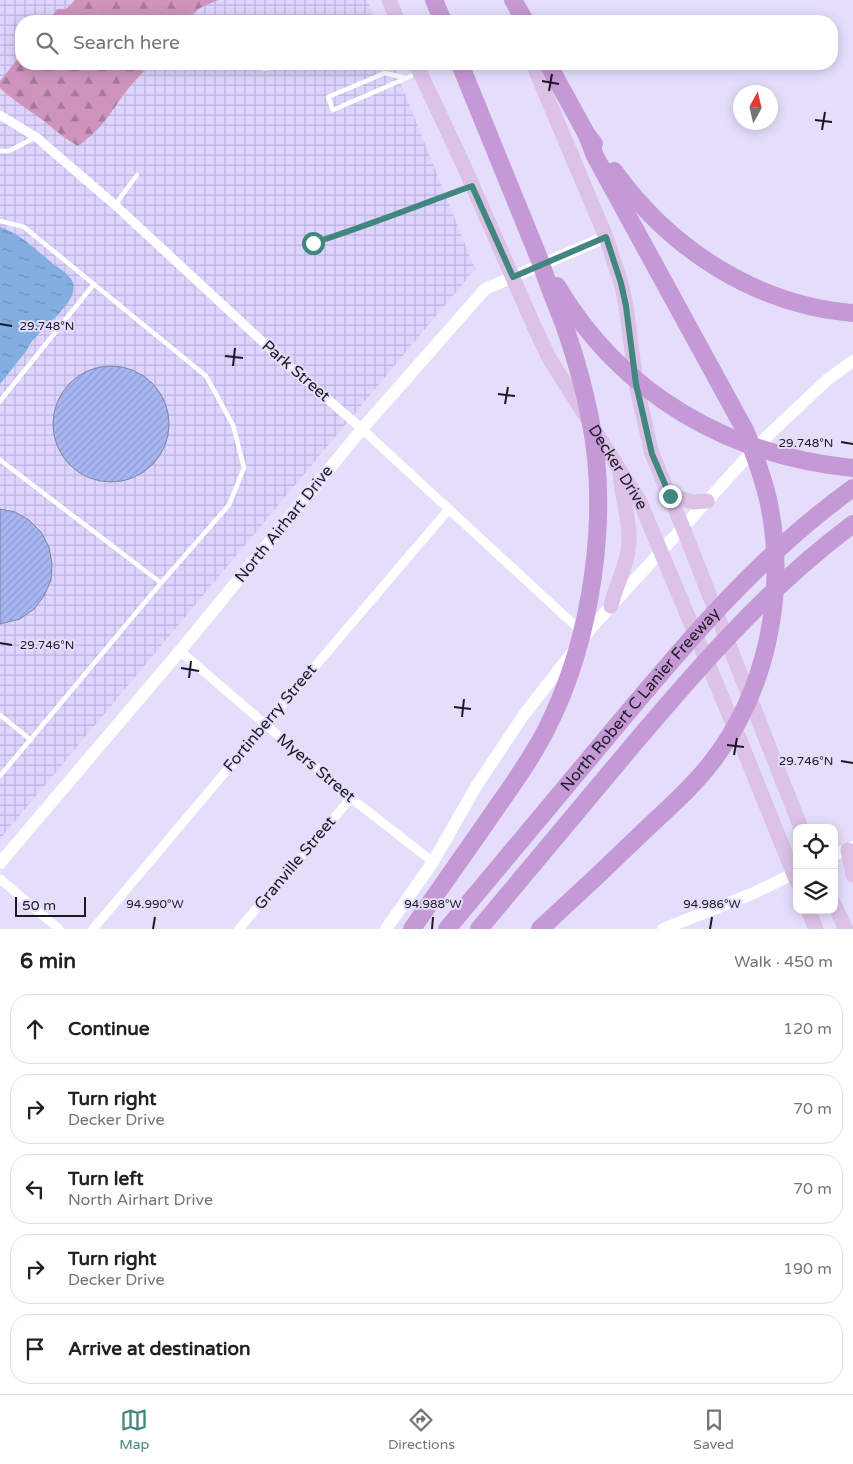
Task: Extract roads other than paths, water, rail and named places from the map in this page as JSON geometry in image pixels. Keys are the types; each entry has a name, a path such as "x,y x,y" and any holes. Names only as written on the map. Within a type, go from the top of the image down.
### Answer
{"highway":[{"path":"434,0 440,15"},
{"path":"513,0 522,15"},
{"path":"412,929 514,782 547,728 570,672 580,639 588,604 597,540 597,487 591,420 575,356 547,283 542,263 462,70"},
{"path":"551,70 587,135 623,184 669,233 715,268 745,283 798,302 838,312 853,313"},
{"path":"540,929 687,791 712,762 726,742 747,702 762,660 772,608 775,560 766,493 757,460 746,432 595,156 587,135"},
{"path":"542,263 576,316 609,354 634,378 678,410 716,431 774,454 807,462 853,468"},
{"path":"828,506 845,482 853,475"},
{"name":"North Robert C Lanier Freeway","path":"447,929 657,676 711,615 755,571 828,506 853,488"},
{"name":"North Robert C Lanier Freeway","path":"478,929 667,705 740,624 807,562 853,524"},
{"path":"807,562 853,535"}],"main road":[{"path":"389,0 395,15"},
{"path":"506,0 512,15"},
{"name":"Decker Drive","path":"419,70 549,358 640,502 793,869"},
{"name":"Decker Drive","path":"536,70 606,237 621,283 626,306 636,384 652,454 799,824"},
{"name":"North Airhart Drive","path":"0,863 180,651 362,429 485,290 606,237"},
{"path":"386,929 432,862 477,786 523,716 586,635 759,444 828,380 853,361"},
{"path":"611,606 626,561 629,543 629,525 621,488 620,468"},
{"path":"670,496 694,502 707,501"},
{"path":"845,851 853,874"},
{"path":"663,929 793,877"},
{"path":"838,912 846,929"},
{"path":"810,914 816,929"}],"street":[{"name":"Park Street","path":"0,115 36,137 115,205 278,356 362,429 586,635"},
{"name":"Fortinberry Street","path":"93,929 264,724 449,509"},
{"name":"Myers Street","path":"180,651 351,798 432,862"},
{"name":"Granville Street","path":"239,929 351,798"},
{"path":"0,879 59,929"}],"lane":[{"path":"406,78 385,73 328,97 333,110 406,78 416,70"},
{"path":"0,151 9,150 36,137"},
{"path":"115,205 137,175"},
{"path":"313,243 364,227 401,211 472,186"},
{"path":"0,221 24,227 206,376 233,425 244,468 229,505 161,582 0,776"},
{"path":"0,402 94,284"},
{"path":"0,460 161,582"},
{"path":"0,715 31,740"}],"water":[{"path":"0,227 20,237 64,272 71,279 74,288 65,306 31,342 27,350 0,384"}]}
